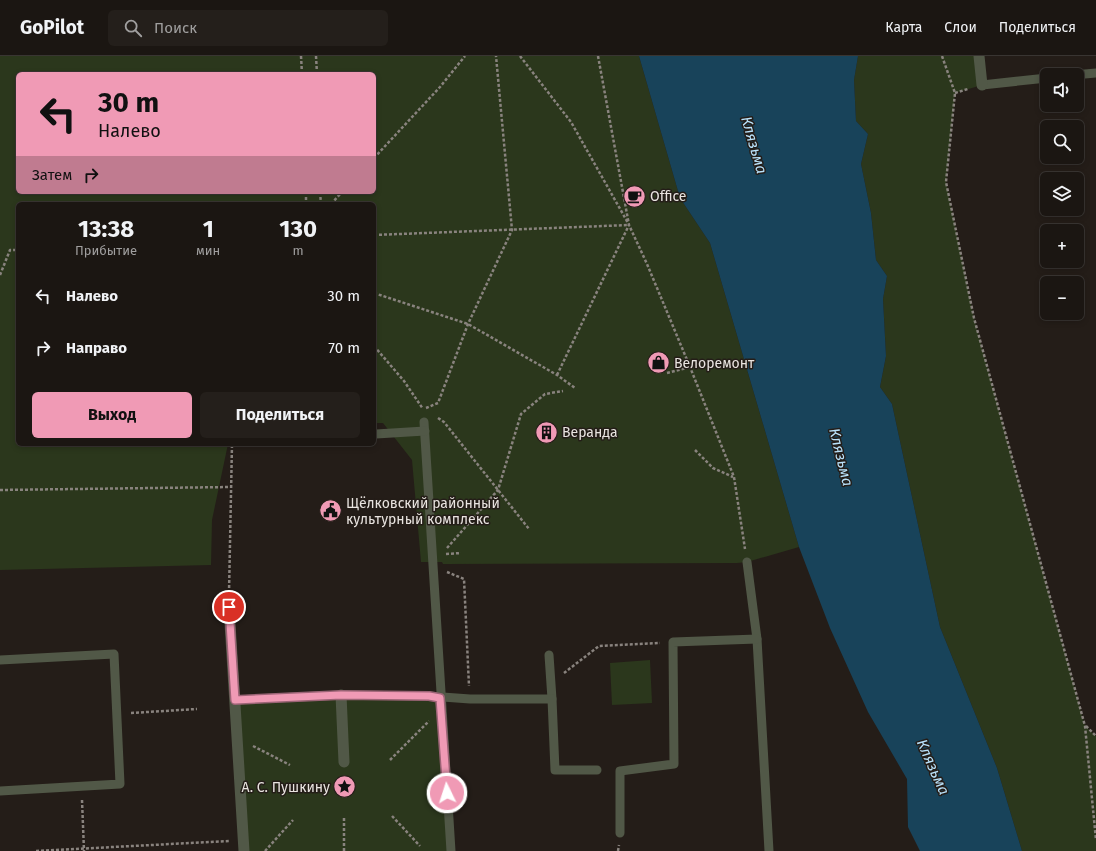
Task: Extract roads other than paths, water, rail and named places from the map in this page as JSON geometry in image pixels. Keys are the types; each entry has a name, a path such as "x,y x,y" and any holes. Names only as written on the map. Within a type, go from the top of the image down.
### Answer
{"street":[{"path":"979,56 982,84"},
{"path":"229,607 244,846"},
{"path":"341,695 344,762"}],"lane":[{"path":"1084,74 1096,73"},
{"path":"982,84 1040,79"},
{"path":"424,422 440,698 451,851"},
{"path":"376,434 425,431"},
{"path":"747,562 757,639 769,851"},
{"path":"620,833 620,771 674,764 673,642 757,639"},
{"path":"0,660 114,654 120,784 81,785 0,791"},
{"path":"549,655 555,770 597,770"},
{"path":"235,700 341,695 429,696 470,699 552,699"}],"water":[{"name":"Клязьма","path":"639,56 858,56 854,80 856,121 868,134 861,164 871,213 876,260 887,276 883,299 886,356 880,387 892,404 940,627 997,768 1022,851 920,851 908,827 907,779 868,712 830,628 799,547 710,243 680,198"}],"place":[{"name":"Office","path":"635,196"},
{"name":"Велоремонт","path":"659,363"},
{"name":"Веранда","path":"547,432"},
{"name":"Щёлковский районный культурный комплекс","path":"330,511"},
{"name":"А. С. Пушкину","path":"345,787"}]}
